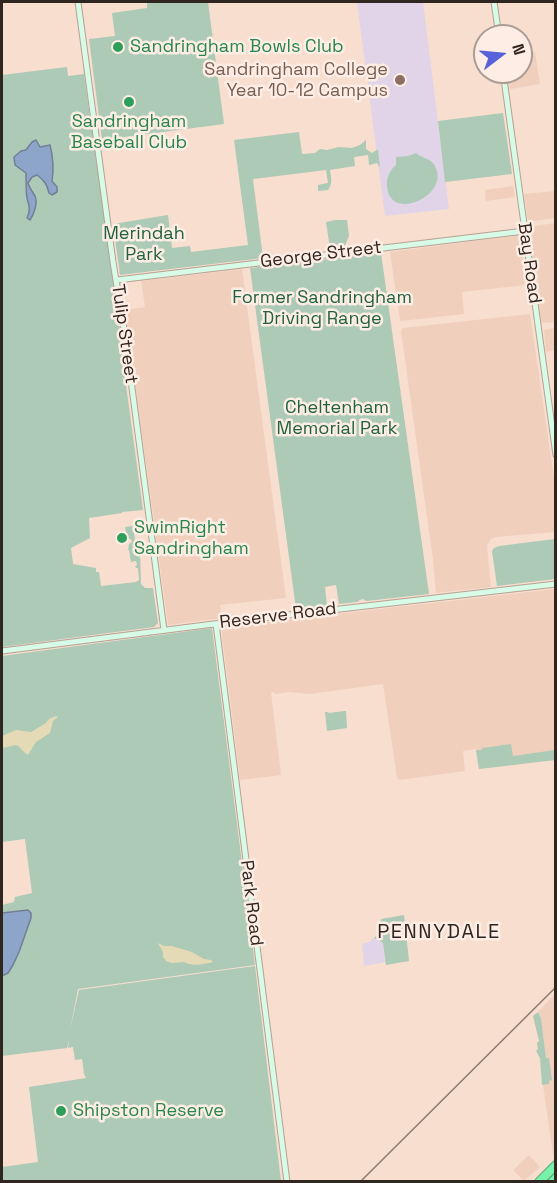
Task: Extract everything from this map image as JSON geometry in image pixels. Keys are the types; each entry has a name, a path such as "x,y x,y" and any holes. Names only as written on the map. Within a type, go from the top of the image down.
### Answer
{"highway":[{"path":"539,1182 555,1165"},
{"path":"552,1182 555,1178"}],"street":[{"name":"Tulip Street","path":"78,2 164,630"},
{"path":"494,2 497,24"},
{"name":"Bay Road","path":"504,84 555,455"},
{"name":"George Street","path":"117,280 525,231"},
{"name":"Reserve Road","path":"2,651 555,584"},
{"name":"Park Road","path":"216,624 287,1182"}],"shaded area":[{"name":"Sandringham College Year 10-12 Campus","path":"357,2 423,2 449,209 385,216"},
{"path":"533,52 535,52 540,84 510,89 509,84 533,84"},
{"path":"513,186 515,197 486,201 485,190"},
{"path":"555,191 555,218 528,222 524,194"},
{"path":"555,223 555,322 541,323 528,227"},
{"path":"520,235 526,285 462,292 464,314 400,320 390,252"},
{"path":"242,269 286,598 220,605 222,618 168,625 125,310 145,307 141,281"},
{"path":"530,314 555,485 555,532 495,537 487,546 491,587 436,593 401,331 403,328"},
{"path":"555,328 555,350 546,352 544,330"},
{"path":"555,589 555,760 479,769 476,749 463,751 465,771 399,780 383,684 310,694 271,692 281,775 240,780 221,627"},
{"path":"374,938 383,943 386,962 364,966 362,944"},
{"path":"555,994 555,1157 543,1085 552,1080 538,1012"},
{"path":"529,1155 540,1167 524,1181 513,1170"}],"green space":[{"path":"147,2 208,2 224,124 102,140 89,39 115,36 112,13 147,8"},
{"path":"67,67 68,76 84,74 115,281 125,378 143,510 89,518 90,538 71,548 73,564 96,568 96,572 99,572 101,586 136,582 139,580 138,568 135,566 136,561 131,562 128,550 132,542 131,539 127,539 125,527 133,526 136,547 140,553 141,584 145,588 153,588 158,623 154,627 2,647 2,75"},
{"path":"503,113 512,174 445,182 438,121"},
{"name":"Merindah Park","path":"299,132 302,154 315,153 320,149 352,148 366,140 366,149 372,153 378,149 380,168 377,163 369,165 368,155 354,157 355,166 330,170 330,187 328,190 318,191 318,185 328,183 326,170 253,179 263,258 120,275 113,224 168,215 172,248 190,246 191,252 248,245 234,140"},
{"path":"416,153 431,161 435,166 438,177 435,187 418,201 407,204 398,203 390,197 387,186 388,177 396,165 396,157"},
{"path":"347,220 349,236 344,248 330,249 326,222"},
{"path":"381,253 429,594 366,601 363,599 339,604 336,585 325,587 327,606 296,609 250,268"},
{"path":"555,539 555,579 497,586 492,551 494,548"},
{"path":"212,628 255,965 78,989 70,1030 79,990 255,966 281,1181 2,1181 2,1167 38,1162 29,1087 86,1078 82,1059 75,1060 73,1047 68,1048 69,1040 67,1048 2,1056 2,905 14,902 15,897 32,893 25,839 2,842 2,656"},
{"path":"346,711 347,728 327,731 325,712"},
{"path":"511,744 513,756 555,750 555,760 479,769 476,750"},
{"path":"404,915 409,961 386,965 383,943 374,938 378,934 381,919"},
{"path":"538,1012 552,1080 549,1084 542,1085 540,1058 536,1051 539,1041 533,1016"}],"sand":[{"path":"56,716 58,717 53,721 50,733 36,742 28,755 16,745 4,748 2,736 16,730 31,732"},
{"path":"158,943 192,952 213,962 194,965 166,961"}],"water":[{"path":"36,140 40,147 50,145 53,163 52,181 57,187 57,192 52,195 42,179 37,175 32,177 28,183 36,202 30,220 27,218 29,208 26,173 15,165 14,157"},
{"path":"28,910 31,918 19,952 8,973 2,976 2,913"}],"railway":[{"path":"360,1182 556,987"}],"place":[{"name":"Sandringham Bowls Club","path":"118,47"},
{"name":"Sandringham College Year 10-12 Campus","path":"400,80"},
{"name":"Sandringham Baseball Club","path":"129,102"},
{"name":"SwimRight Sandringham","path":"122,538"},
{"name":"Shipston Reserve","path":"61,1111"}],"district":[{"name":"PENNYDALE","path":"439,933"}],"park label":[{"name":"Former Sandringham Driving Range","path":"322,308"},
{"name":"Cheltenham Memorial Park","path":"337,418"}]}
